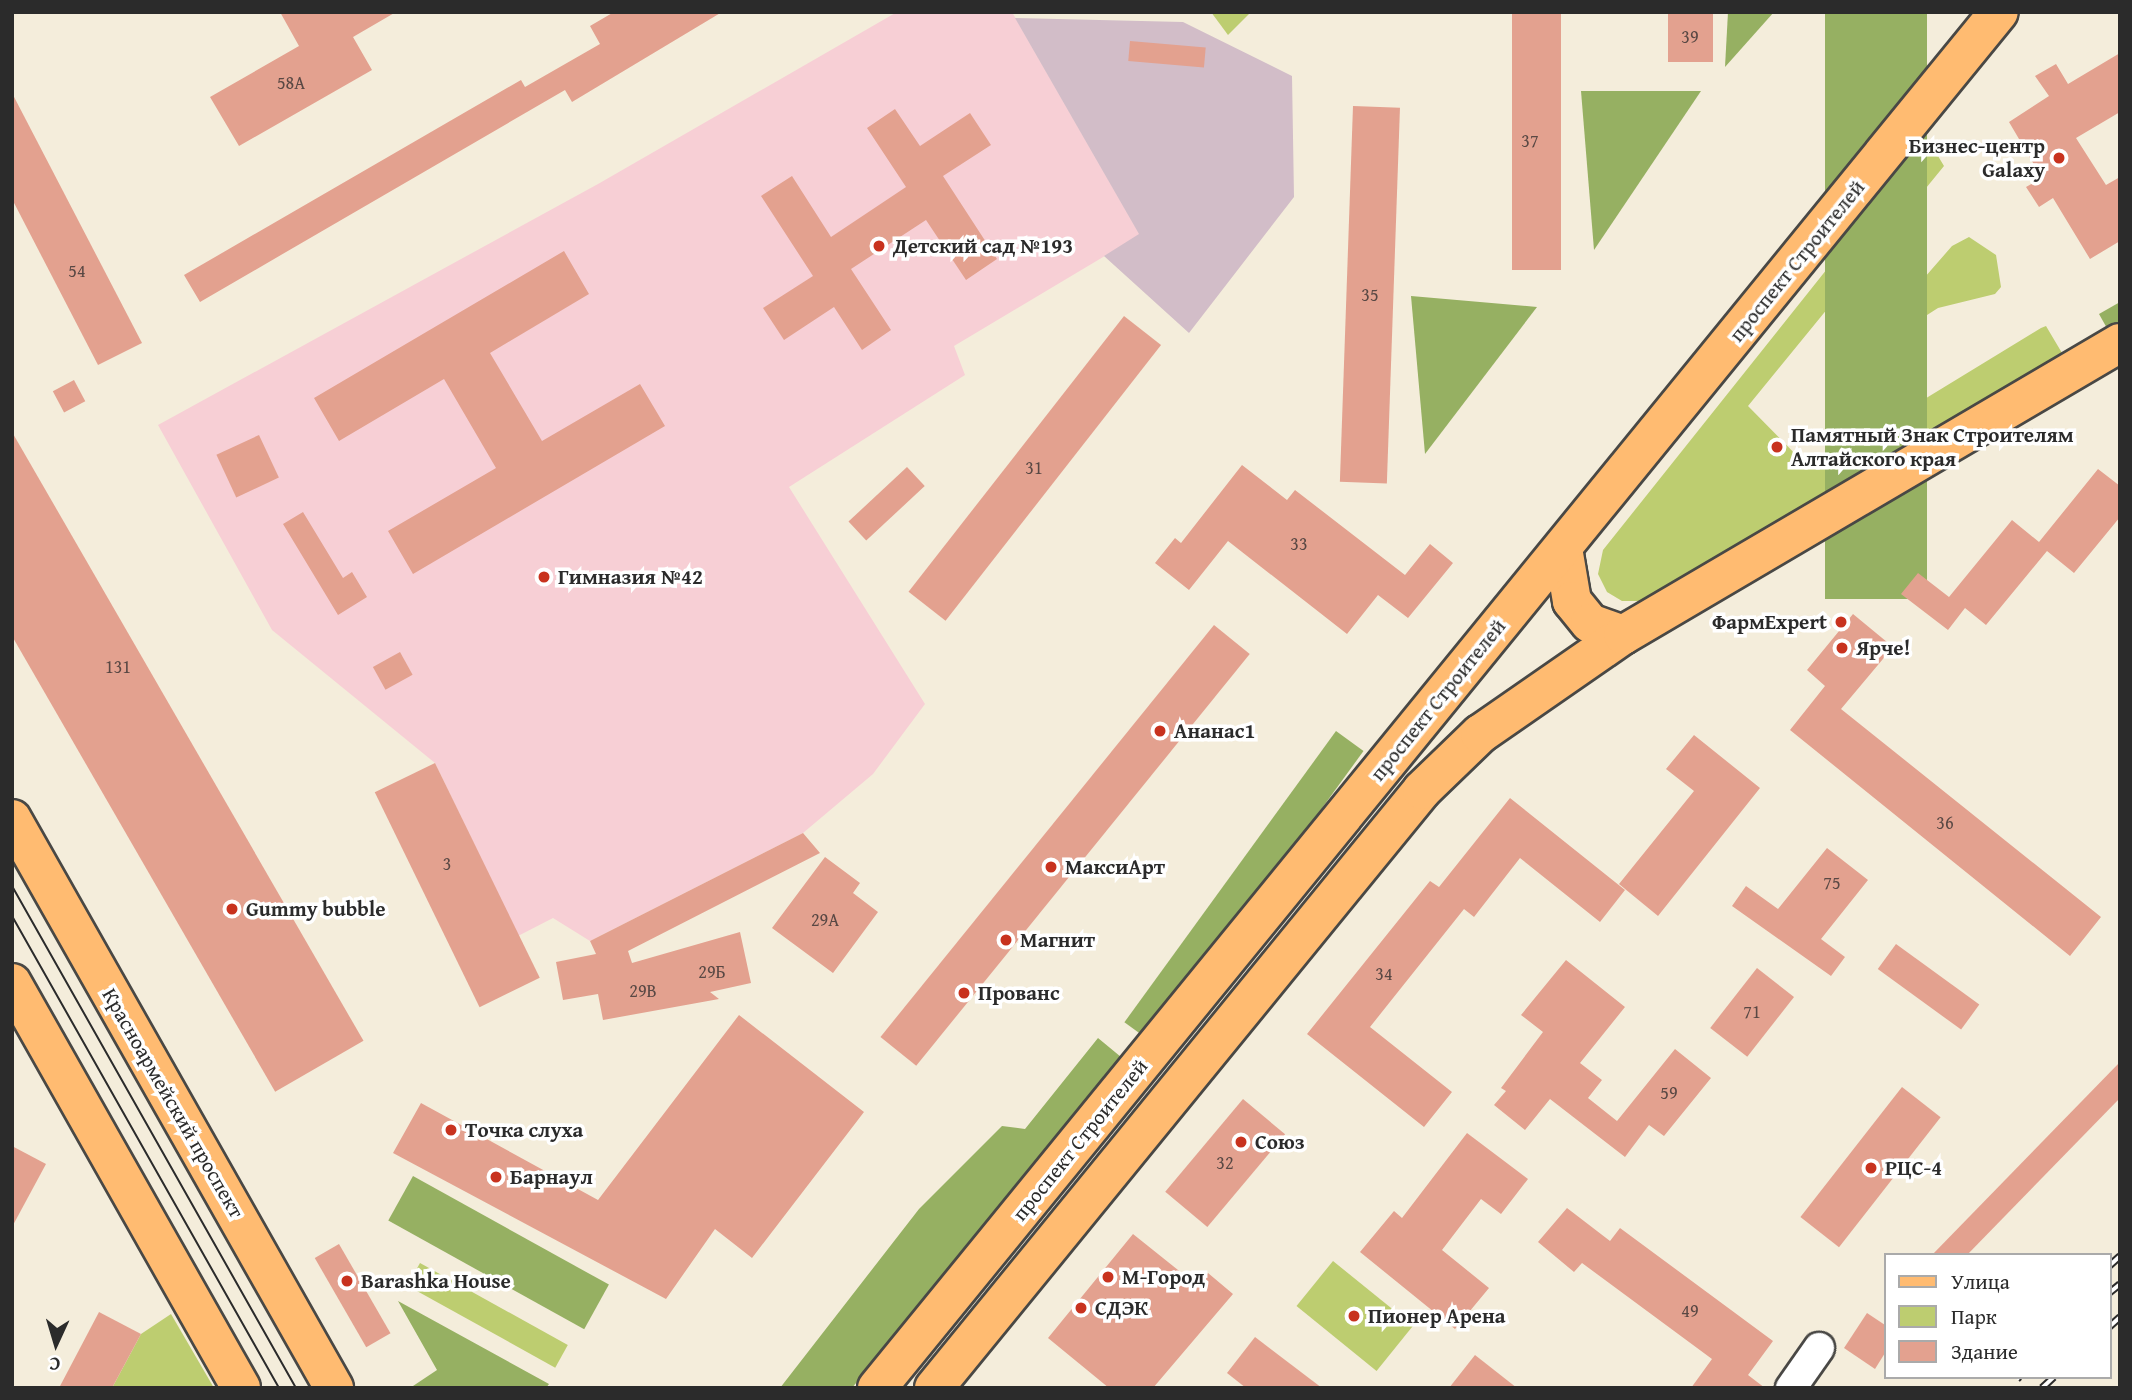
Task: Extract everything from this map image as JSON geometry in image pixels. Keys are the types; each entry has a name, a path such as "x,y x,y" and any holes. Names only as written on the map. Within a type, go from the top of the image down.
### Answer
{"main road":[{"name":"проспект Строителей","path":"877,1388 1999,12"},
{"name":"проспект Строителей","path":"934,1388 1422,790 1480,734 1623,635 2120,343"},
{"path":"1563,548 1572,601 1590,623 1623,635"},
{"name":"Красноармейский проспект","path":"12,819 334,1388"},
{"path":"12,983 241,1388"}],"street":[{"path":"1791,1388 1819,1348"}],"shaded area":[{"name":"Гимназия №42","path":"897,12 1012,12 1140,235 954,346 965,375 789,487 925,704 873,774 803,833 590,941 553,918 518,936 435,763 272,630 158,425 598,184"},
{"path":"1015,18 1183,22 1292,76 1294,197 1189,333 1104,256 1139,234"}],"green space":[{"path":"1211,12 1251,12 1228,35"},
{"path":"1728,12 1774,12 1725,67"},
{"path":"1825,12 1927,12 1927,599 1825,599"},
{"path":"1581,91 1701,91 1594,250"},
{"path":"1929,141 1944,166 1748,406 1810,469 2041,328 2046,326 2062,353 1640,601 1622,601 1607,592 1598,574 1603,550"},
{"path":"1969,237 1996,255 2001,287 1995,294 1938,308 1830,377 1864,347 1952,246"},
{"path":"1411,296 1537,307 1425,454"},
{"path":"2120,302 2120,333 2112,337 2099,314"},
{"path":"1336,731 1364,751 1152,1042 1124,1022"},
{"path":"1098,1038 1121,1057 852,1388 780,1388 919,1209 1002,1126 1025,1129"},
{"path":"413,1176 609,1285 584,1329 388,1221"},
{"name":"Пионер Арена","path":"1333,1261 1413,1326 1377,1371 1296,1306"},
{"path":"420,1263 568,1345 555,1368 407,1286"},
{"path":"398,1301 549,1384 546,1388 410,1388 437,1370"},
{"path":"171,1314 214,1388 112,1388 141,1334"}],"building":[{"path":"280,12 396,12 353,37 372,70 239,146 210,97 299,46"},
{"path":"614,12 722,12 572,102 565,90 200,302 184,275 521,80 525,87 600,44 590,26"},
{"path":"1512,12 1561,12 1561,270 1512,270"},
{"path":"1668,12 1713,12 1713,62 1668,62"},
{"path":"1130,41 1206,48 1204,68 1128,61"},
{"name":"Бизнес-центр Galaxy","path":"2120,53 2120,112 2076,138 2106,185 2120,177 2120,241 2090,259 2053,198 2039,207 2026,187 2042,178 2009,122 2049,96 2035,76 2056,64 2068,84"},
{"path":"12,93 142,343 98,365 12,199"},
{"path":"1353,106 1400,108 1387,483 1340,482"},
{"path":"895,109 920,146 970,113 991,145 943,176 997,259 966,280 926,220 851,269 891,330 862,350 834,307 784,340 763,308 813,276 761,196 792,176 831,237 906,187 867,128"},
{"path":"564,251 589,294 490,353 542,441 640,384 665,426 413,574 388,531 496,468 444,379 339,441 314,398"},
{"path":"1124,316 1161,345 946,621 909,592"},
{"path":"74,380 85,401 64,412 53,391"},
{"path":"12,432 364,1041 275,1092 12,636"},
{"path":"259,435 279,478 236,497 216,455"},
{"path":"1242,465 1287,500 1295,490 1405,575 1430,544 1453,563 1408,618 1378,595 1347,634 1228,541 1189,590 1155,563 1175,538 1181,543"},
{"path":"907,467 925,486 866,541 848,522"},
{"path":"2098,469 2120,486 2120,517 2074,573 2047,551 1986,625 1965,608 1948,630 1901,594 1918,573 1949,597 2012,520 2039,542"},
{"path":"303,512 343,578 352,572 367,597 338,615 283,524"},
{"path":"1853,614 1893,647 1841,709 2101,917 2070,956 1790,730 1825,686 1807,670"},
{"path":"1214,625 1250,654 916,1066 880,1037"},
{"path":"400,652 413,675 385,690 373,667"},
{"path":"1694,735 1760,788 1658,916 1619,884 1694,791 1666,769"},
{"path":"435,763 540,978 480,1007 375,792"},
{"path":"1510,798 1625,890 1600,922 1520,858 1474,917 1464,909 1370,1027 1452,1092 1424,1127 1307,1034 1430,881 1439,887"},
{"path":"803,833 820,853 628,951 632,963 740,932 751,983 710,992 719,999 603,1020 598,994 563,1000 556,962 596,954 590,941"},
{"path":"1827,848 1868,880 1821,939 1845,957 1831,976 1732,906 1746,886 1778,909"},
{"path":"825,857 860,883 853,893 878,912 833,973 772,928"},
{"path":"1896,944 1979,1005 1961,1030 1878,969"},
{"path":"1566,960 1625,1007 1580,1063 1602,1080 1588,1098 1617,1121 1675,1049 1711,1078 1664,1136 1649,1125 1625,1157 1550,1099 1525,1130 1494,1105 1506,1091 1501,1088 1543,1032 1521,1015"},
{"path":"1757,968 1794,997 1747,1057 1710,1028"},
{"path":"739,1015 864,1112 752,1258 715,1229 666,1299 393,1153 421,1103 598,1200"},
{"path":"2120,1062 2120,1098 1969,1253 1934,1253"},
{"name":"РЦС-4","path":"1902,1087 1941,1117 1839,1247 1800,1217"},
{"path":"1243,1099 1285,1134 1207,1227 1165,1192"},
{"path":"1467,1133 1528,1179 1501,1214 1481,1199 1442,1250 1489,1288 1455,1329 1360,1252 1394,1211 1402,1218"},
{"path":"12,1146 46,1164 12,1227"},
{"path":"1567,1208 1610,1241 1620,1228 1773,1341 1748,1375 1765,1388 1691,1388 1712,1359 1582,1263 1574,1272 1538,1242"},
{"path":"1133,1234 1198,1286 1208,1273 1233,1294 1153,1388 1109,1388 1048,1338"},
{"path":"339,1244 390,1333 366,1347 315,1258"},
{"path":"99,1312 141,1334 112,1388 59,1388"},
{"path":"1867,1313 1884,1324 1884,1355 1875,1369 1844,1348"},
{"path":"1255,1337 1322,1388 1246,1388 1227,1373"},
{"path":"1475,1355 1517,1388 1449,1388"}],"tram line":[{"path":"12,886 296,1388"},
{"path":"12,916 279,1388"}],"railway":[{"path":"2111,1264 2120,1256"},
{"path":"2111,1291 2120,1284"},
{"path":"2111,1325 2120,1317"},
{"path":"2042,1388 2052,1379"}],"place":[{"name":"Бизнес-центр Galaxy","path":"2059,158"},
{"name":"Детский сад №193","path":"879,246"},
{"name":"Памятный Знак Строителям Алтайского края","path":"1777,447"},
{"name":"Гимназия №42","path":"544,577"},
{"name":"ФармExpert","path":"1841,622"},
{"name":"Ярче!","path":"1842,648"},
{"name":"Ананас1","path":"1160,731"},
{"name":"МаксиАрт","path":"1051,867"},
{"name":"Gummy bubble","path":"232,909"},
{"name":"Магнит","path":"1006,940"},
{"name":"Прованс","path":"964,993"},
{"name":"Точка слуха","path":"451,1130"},
{"name":"Союз","path":"1241,1142"},
{"name":"РЦС-4","path":"1871,1168"},
{"name":"Барнаул","path":"496,1177"},
{"name":"М-Город","path":"1108,1277"},
{"name":"Barashka House","path":"347,1281"},
{"name":"СДЭК","path":"1081,1308"},
{"name":"Пионер Арена","path":"1354,1316"}]}
